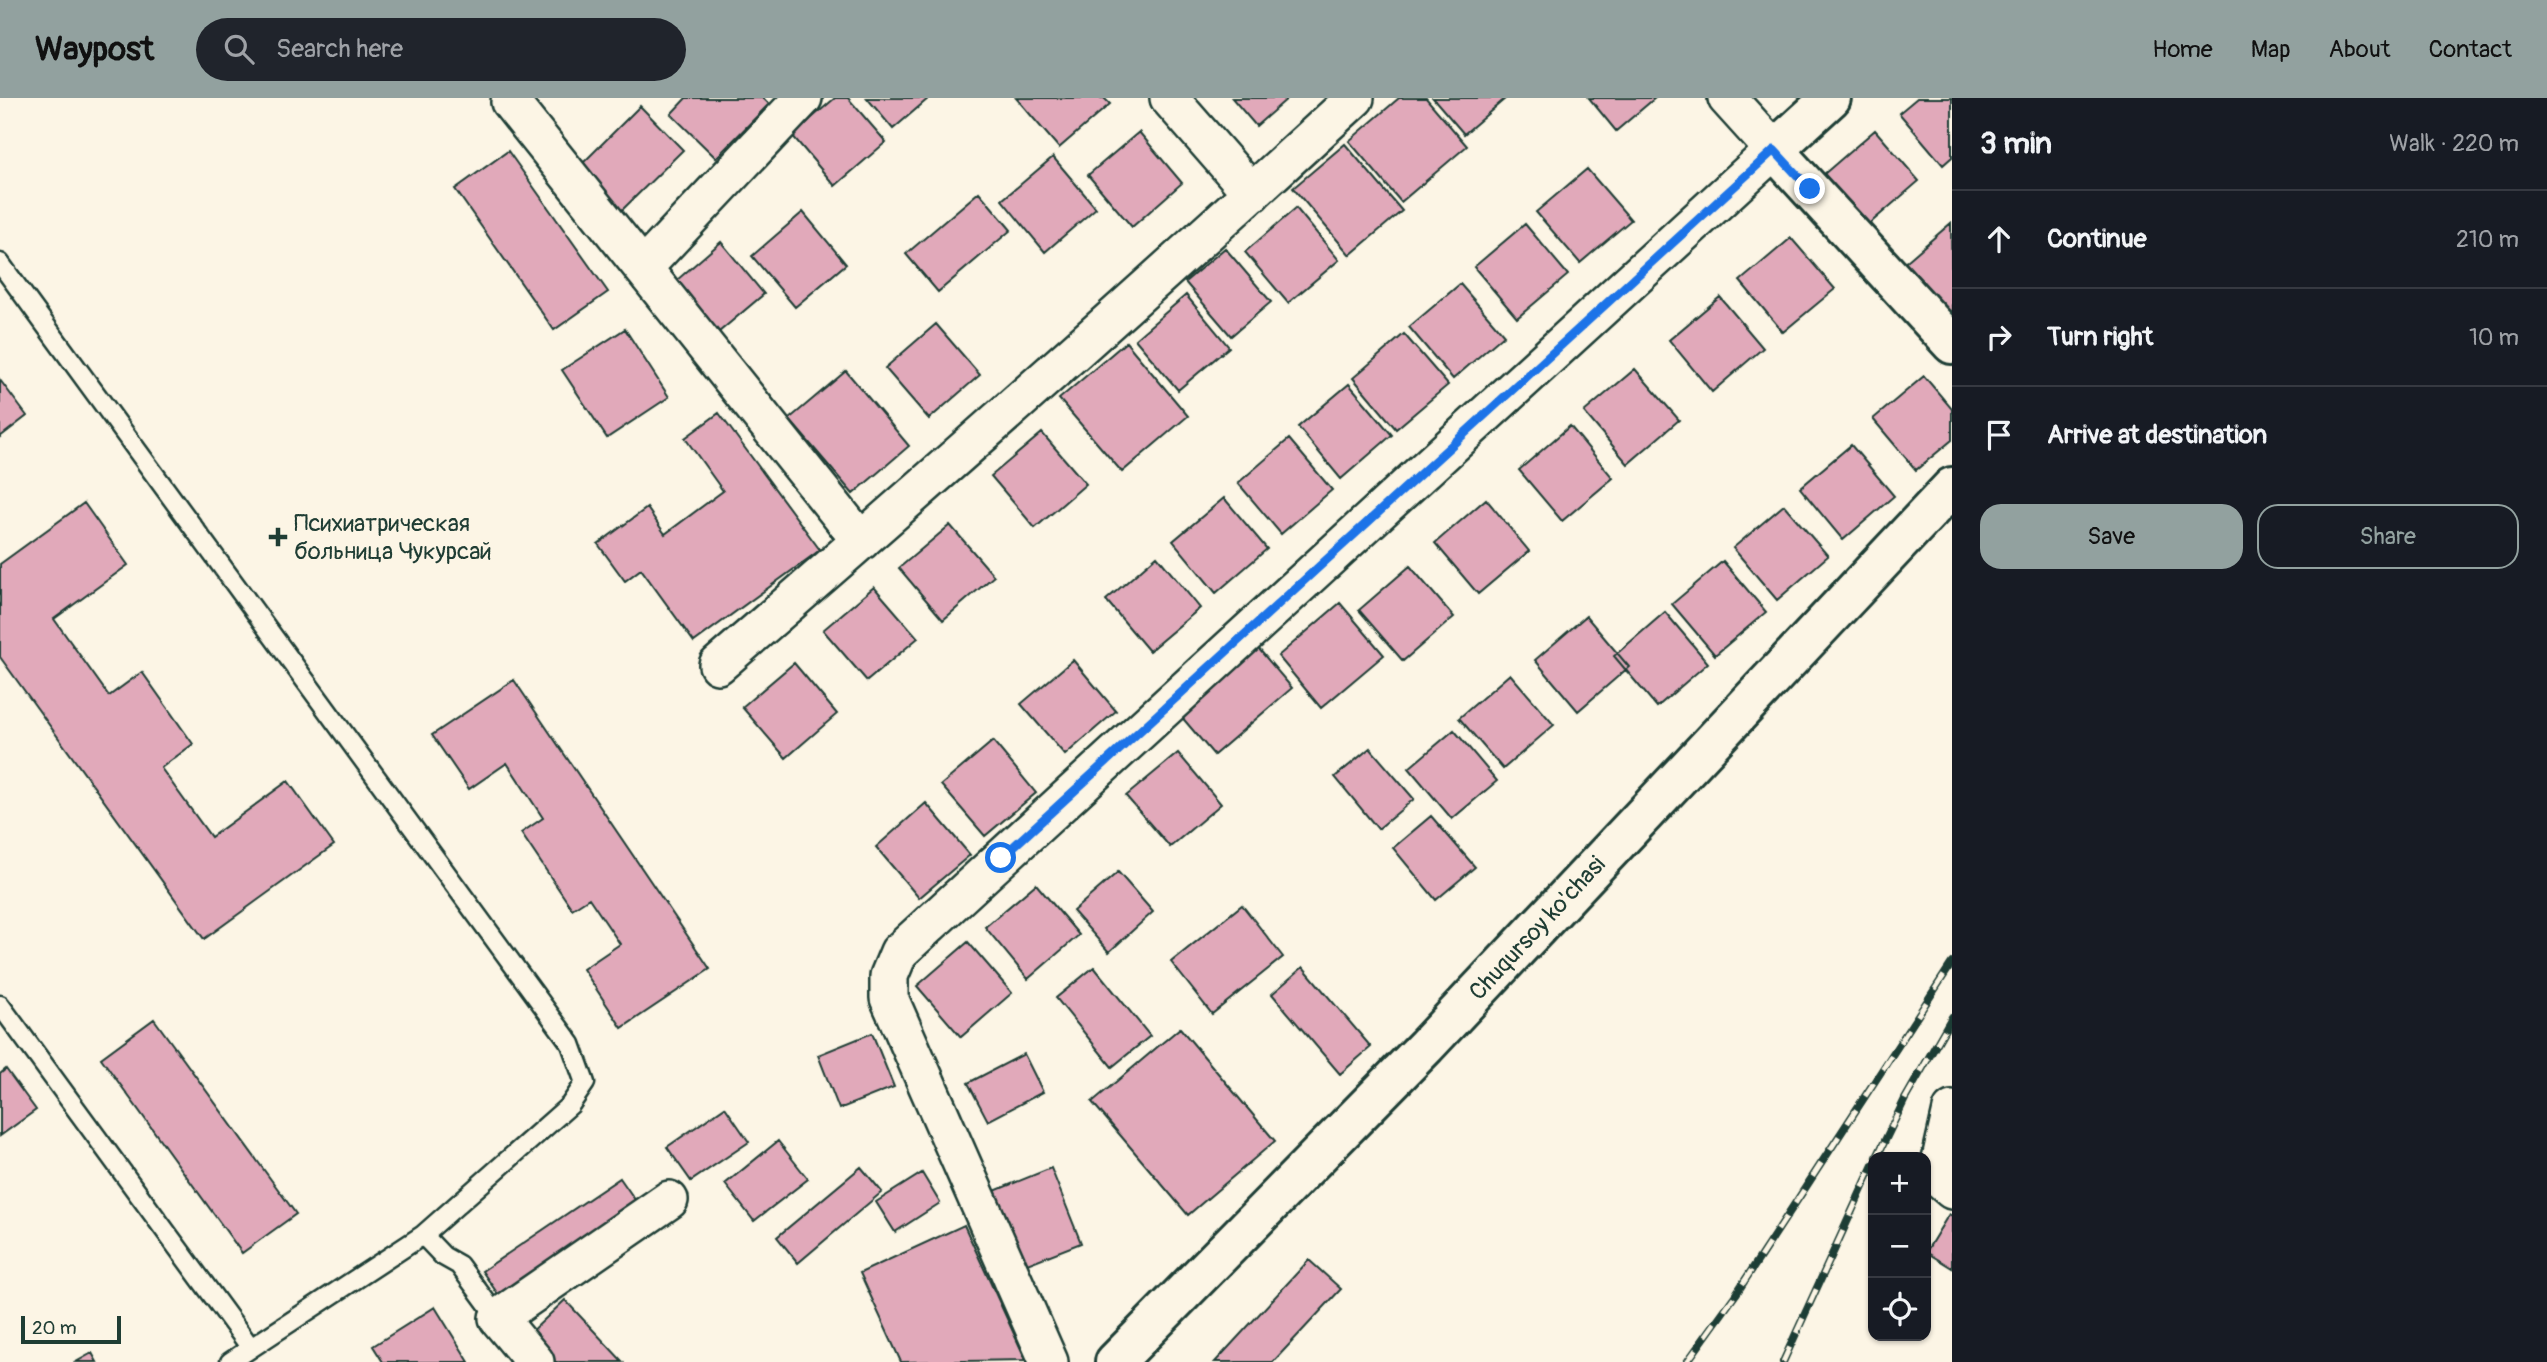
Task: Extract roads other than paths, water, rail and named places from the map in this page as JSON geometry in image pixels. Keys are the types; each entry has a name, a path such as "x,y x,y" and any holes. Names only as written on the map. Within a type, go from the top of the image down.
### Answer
{"street":[{"path":"512,98 510,102 861,541"},
{"path":"643,268 803,98"},
{"path":"1169,98 1252,193"},
{"path":"718,665 1252,193 1355,98"},
{"path":"1727,98 1952,344"},
{"path":"1049,1362 889,998 889,976 899,951 1831,98"},
{"name":"Chuqursoy ko'chasi","path":"1115,1362 1426,1046 1952,487"},
{"path":"1952,1110 1937,1177 1952,1190"},
{"path":"536,1362 498,1318 669,1200"}],"lane":[{"path":"0,262 571,1044 585,1083 569,1105 423,1235 230,1362"},
{"path":"0,1005 251,1348"},
{"path":"423,1235 443,1256 459,1265 498,1318"}],"railway":[{"path":"1687,1362 1736,1294 1952,963"},
{"path":"1879,1152 1905,1099 1952,1017"},
{"path":"1783,1362 1868,1176"}],"place":[{"name":"Психиатрическая больница Чукурсай","path":"278,537"}]}
